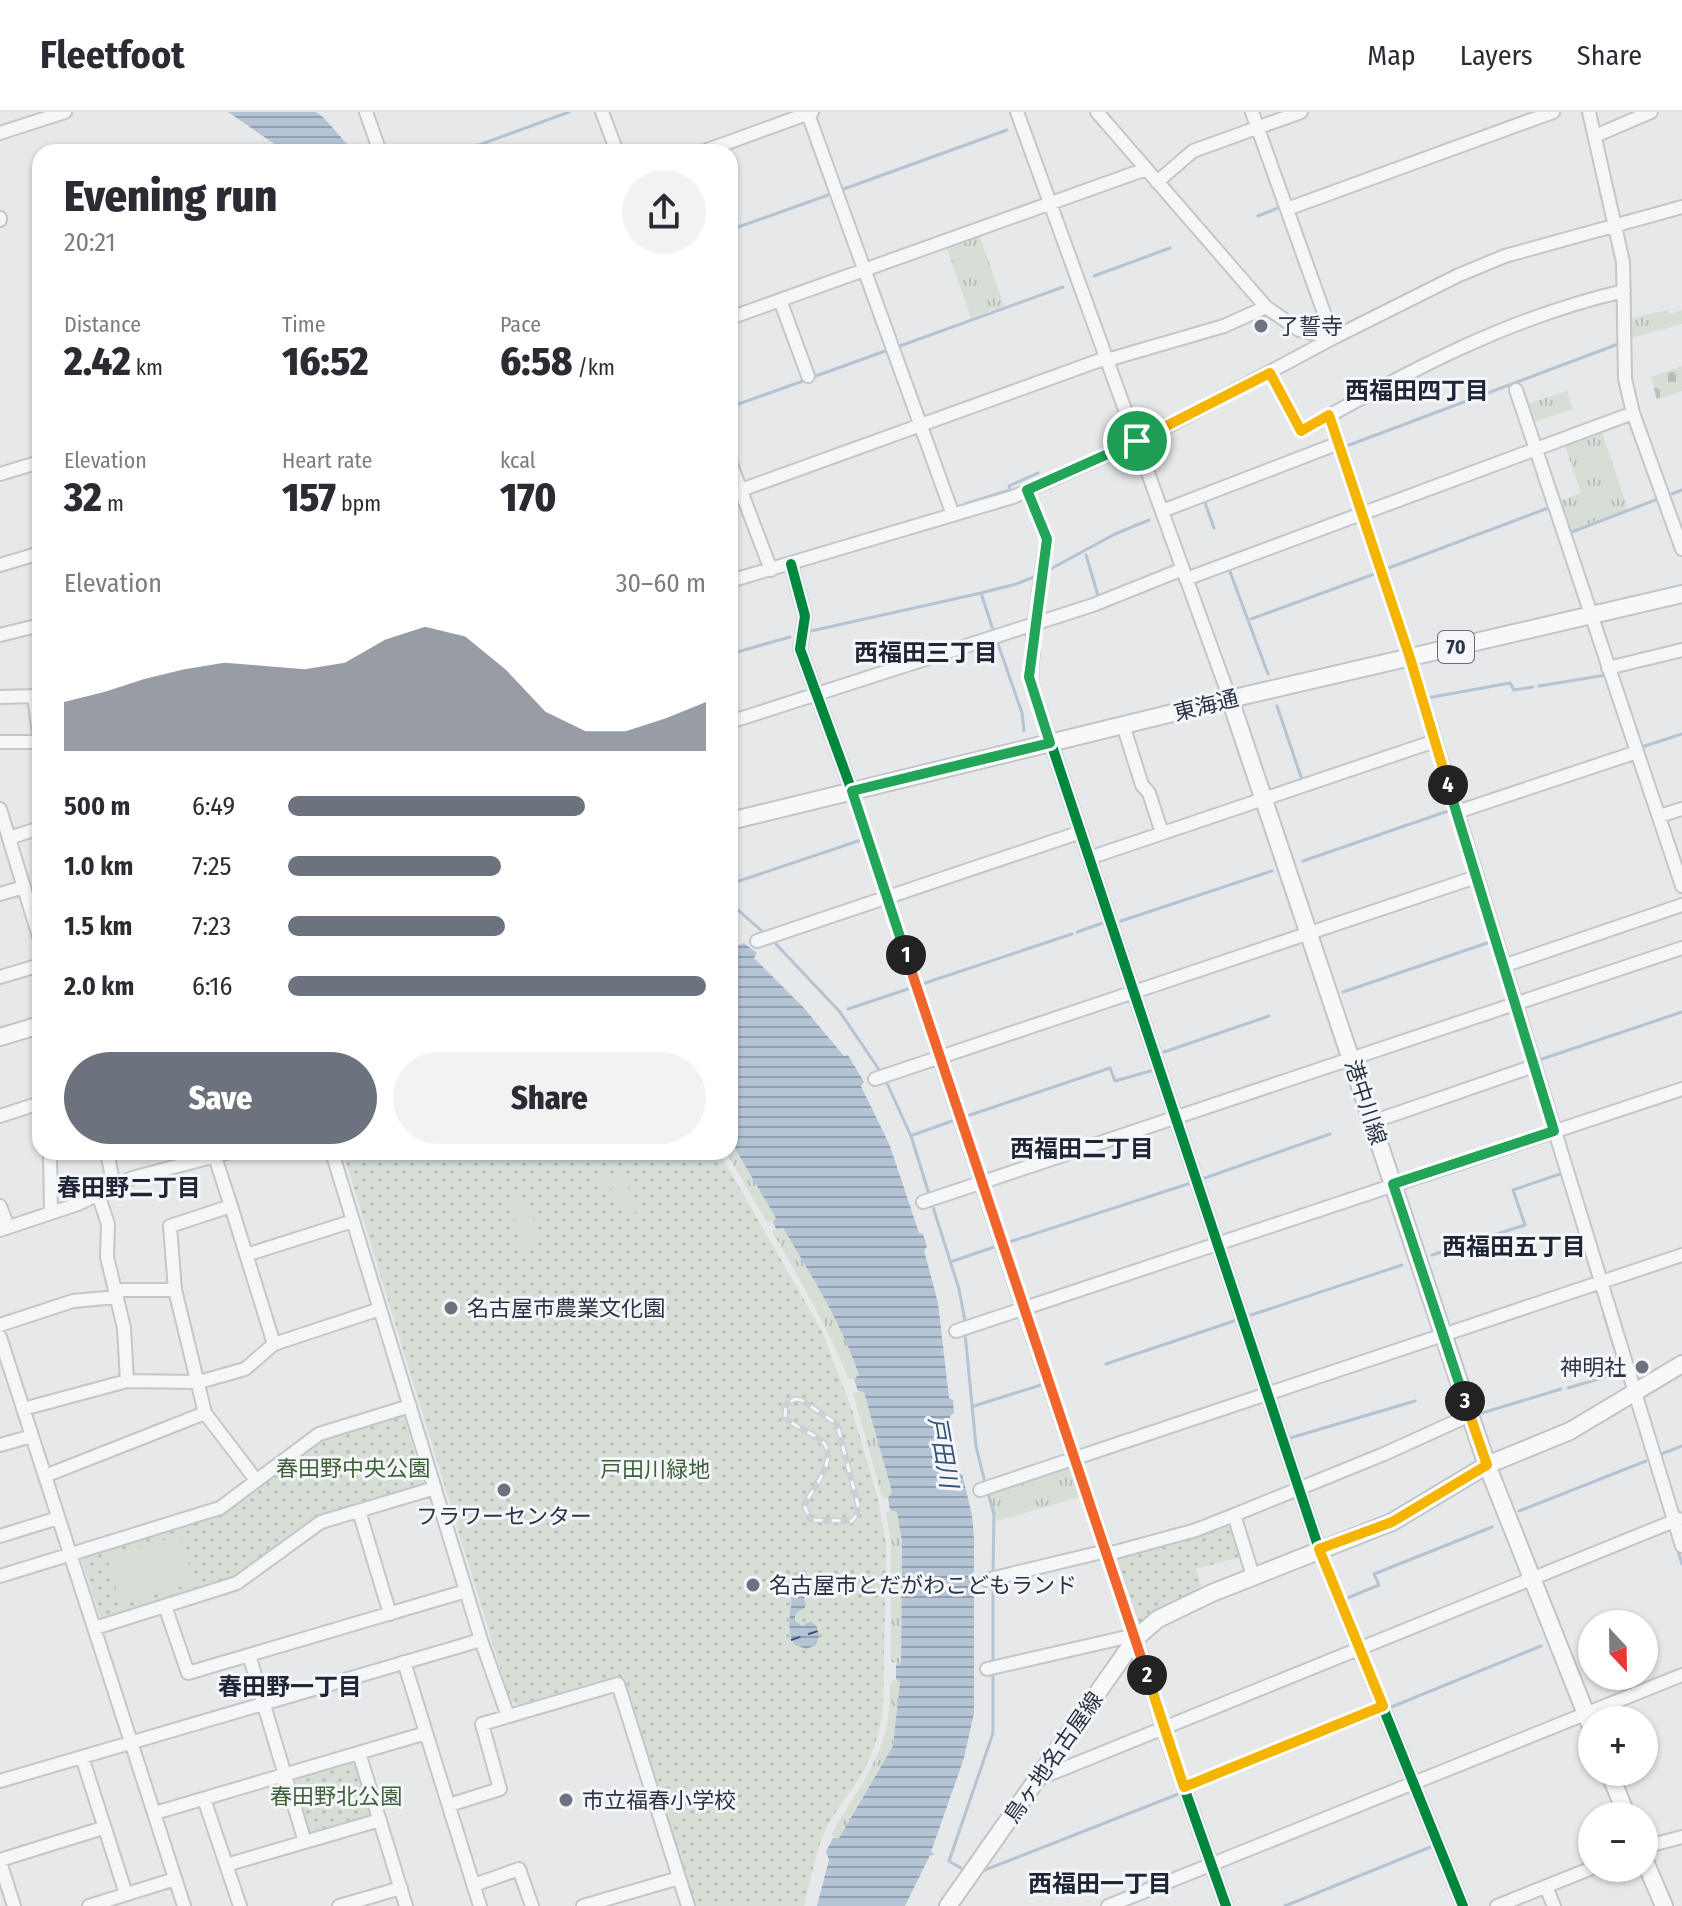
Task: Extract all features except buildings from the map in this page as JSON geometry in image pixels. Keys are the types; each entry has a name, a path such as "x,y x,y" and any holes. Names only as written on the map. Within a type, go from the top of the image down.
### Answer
{"main road":[{"name":"東海通","path":"738,819 1230,699 1682,594"},
{"name":"港中川線","path":"1230,699 1487,1465 1583,1706"},
{"path":"0,1037 32,1027"},
{"name":"鳥ヶ地名古屋線","path":"948,1906 1136,1637 1158,1619 1253,1576 1392,1522 1487,1465 1552,1440 1682,1364"},
{"path":"1654,1882 1664,1906"}],"street":[{"path":"0,133 65,112"},
{"path":"366,112 377,144"},
{"path":"602,112 614,144"},
{"path":"1017,112 1230,699"},
{"path":"1097,112 1266,307 1299,330 1333,338"},
{"path":"1252,112 1333,338"},
{"path":"1157,182 1193,151 1301,112"},
{"path":"1287,209 1553,112"},
{"path":"1589,112 1623,262 1625,379 1633,413 1682,549"},
{"path":"1595,136 1651,112"},
{"path":"724,144 810,113 953,515"},
{"path":"738,315 1146,169"},
{"path":"738,579 1027,490 1137,441 1459,275 1505,256 1682,207"},
{"path":"1270,373 1301,431 1477,339 1555,309 1624,291"},
{"path":"780,300 808,376"},
{"path":"738,491 1107,359 1224,326 1266,307"},
{"path":"1284,322 1307,353"},
{"path":"1516,390 1682,886"},
{"path":"738,719 1185,574 1362,513 1633,413"},
{"path":"1329,415 1410,658 1633,1393 1678,1519 1682,1546"},
{"path":"1162,511 1340,447"},
{"path":"0,474 32,464"},
{"path":"1027,490 1047,539 1029,677 1319,1549 1463,1906"},
{"path":"738,498 771,570"},
{"path":"0,565 32,555"},
{"path":"791,564 805,616 800,649 852,791 1023,1309 1136,1637 1163,1728 1226,1906"},
{"path":"0,635 32,627"},
{"path":"1608,668 1682,650"},
{"path":"0,697 32,696"},
{"path":"1123,725 1142,785 1149,793 1162,833"},
{"path":"1089,858 1435,741"},
{"path":"0,742 32,742"},
{"path":"1457,812 1637,752"},
{"path":"1659,816 1682,809"},
{"path":"0,811 32,914"},
{"path":"9,838 32,831"},
{"path":"757,941 1081,832"},
{"path":"875,1079 1476,877"},
{"path":"0,894 24,887"},
{"path":"1503,966 1682,905"},
{"path":"923,1202 1682,948"},
{"path":"0,977 32,967"},
{"path":"1372,1122 1534,1066"},
{"path":"956,1331 1682,1089"},
{"path":"0,1116 32,1106"},
{"path":"50,1160 51,1213"},
{"path":"109,1160 114,1187"},
{"path":"0,1206 4,1228 51,1213 132,1178 203,1160"},
{"path":"216,1160 274,1344"},
{"path":"334,1160 481,1640 508,1716"},
{"path":"98,1194 108,1224 107,1257 124,1328 127,1381"},
{"path":"231,1206 170,1226 175,1290 205,1413 256,1480"},
{"path":"246,1255 353,1221"},
{"path":"980,1490 1682,1255"},
{"path":"0,1325 73,1301 175,1290"},
{"path":"23,1409 127,1381 199,1382 245,1369 274,1344 380,1309"},
{"path":"0,1337 184,1906"},
{"path":"0,1576 220,1508 319,1434 410,1406"},
{"path":"45,1476 205,1413"},
{"path":"986,1580 1106,1551 1112,1553 1196,1530 1384,1454 1470,1415"},
{"path":"0,1445 32,1436"},
{"path":"95,1628 237,1583 321,1522 435,1488"},
{"path":"359,1511 390,1614"},
{"path":"1234,1515 1253,1576"},
{"path":"0,1536 58,1518"},
{"path":"1038,1779 1678,1519"},
{"path":"165,1606 188,1673 466,1591"},
{"path":"987,1669 1136,1637"},
{"path":"0,1781 481,1640"},
{"path":"249,1655 305,1842"},
{"path":"404,1662 480,1906"},
{"path":"1621,1706 1682,1675"},
{"path":"449,1805 500,1789 482,1724 618,1684 688,1906"},
{"path":"1184,1787 1383,1706"},
{"path":"1108,1906 1414,1784 1578,1726"},
{"path":"155,1813 426,1733"},
{"path":"359,1753 406,1906"},
{"path":"82,1757 126,1894"},
{"path":"204,1799 240,1906"},
{"path":"226,1865 380,1820"},
{"path":"14,1906 0,1861 103,1828"},
{"path":"1658,1843 1682,1837"},
{"path":"474,1885 519,1869 532,1906"},
{"path":"1497,1906 1578,1874"},
{"path":"583,1906 679,1878"},
{"path":"89,1906 175,1879"},
{"path":"1546,1887 1554,1906"},
{"path":"339,1906 401,1888"}],"green space":[{"path":"979,234 1004,306 971,318 946,246"},
{"path":"1668,310 1669,314 1682,310 1682,324 1628,339 1627,319"},
{"path":"1682,366 1682,391 1657,400 1651,377"},
{"path":"1567,391 1573,409 1533,422 1527,404"},
{"path":"1601,430 1628,509 1569,531 1560,501 1581,493 1564,443"},
{"path":"738,1153 777,1218 773,1222 766,1221 731,1160 738,1160"},
{"name":"戸田川緑地","path":"345,1160 724,1160 822,1331 853,1413 878,1499 886,1543 883,1708 879,1731 865,1768 825,1831 804,1906 690,1906 618,1675 518,1705 510,1700"},
{"path":"621,1172 642,1215 612,1200 612,1188 594,1185 593,1181"},
{"path":"524,1200 529,1216 538,1224 531,1250 525,1253 510,1204"},
{"path":"782,1227 843,1336 859,1375 854,1379 848,1378 822,1322 772,1231"},
{"path":"864,1391 892,1492 888,1498 882,1497 853,1393"},
{"name":"春田野中央公園","path":"400,1413 404,1417 423,1486 319,1518 232,1581 104,1622 101,1619 81,1558 83,1556 221,1514 321,1438"},
{"path":"1072,1465 1083,1496 997,1521 989,1490"},
{"path":"897,1511 902,1542 901,1664 891,1662 891,1545 886,1513"},
{"path":"1230,1519 1244,1556 1196,1569 1203,1593 1138,1631 1113,1555"},
{"path":"180,1535 194,1583 121,1604 107,1557"},
{"path":"896,1679 900,1682 893,1746 839,1838 831,1836 881,1747 890,1707 890,1683"},
{"name":"春田野北公園","path":"353,1760 357,1763 372,1814 310,1835 306,1832 292,1783 294,1777"}],"water":[{"path":"228,112 316,112 347,144 274,144"},
{"name":"戸田川","path":"744,943 757,953 754,958 803,1007 844,1056 848,1055 864,1082 861,1086 890,1146 919,1233 923,1234 927,1247 924,1250 938,1303 949,1398 953,1400 954,1413 950,1416 958,1472 962,1474 974,1537 974,1713 964,1758 931,1852 935,1855 930,1855 905,1906 817,1906 829,1860 826,1851 833,1838 839,1838 893,1746 900,1682 896,1679 896,1665 901,1663 902,1542 897,1512 890,1510 888,1498 892,1492 864,1392 858,1391 854,1379 859,1375 852,1355 815,1281 783,1228 776,1229 773,1222 776,1218 738,1154 738,946"},
{"path":"805,1571 811,1581 804,1590 805,1608 795,1613 795,1621 802,1626 811,1621 817,1627 819,1636 816,1645 806,1649 794,1644 790,1629 790,1581 795,1572"}],"waterway":[{"path":"482,144 569,112"},
{"path":"841,190 1007,130"},
{"path":"1165,181 1200,222"},
{"path":"738,227 831,194"},
{"path":"1258,216 1280,207"},
{"path":"1094,276 1170,248"},
{"path":"897,347 1063,287"},
{"path":"1344,447 1621,343"},
{"path":"813,377 888,350"},
{"path":"738,404 806,380"},
{"path":"965,504 1010,490 1009,486 1038,473"},
{"path":"1672,494 1682,490"},
{"path":"1569,533 1658,499"},
{"path":"1204,500 1214,528"},
{"path":"1386,569 1551,507"},
{"path":"777,561 925,517"},
{"path":"1045,572 1115,534 1149,520"},
{"path":"1086,555 1099,599"},
{"path":"1229,569 1268,674"},
{"path":"1251,619 1377,573"},
{"path":"811,631 981,593 1039,575"},
{"path":"981,593 994,633"},
{"path":"738,652 790,637"},
{"path":"997,641 1022,713 1024,731"},
{"path":"1539,686 1606,675"},
{"path":"1427,698 1510,683 1514,690 1533,687"},
{"path":"1277,706 1302,780"},
{"path":"1642,747 1682,734"},
{"path":"1303,861 1448,811"},
{"path":"738,881 861,840"},
{"path":"1121,921 1272,871"},
{"path":"738,910 764,933"},
{"path":"1077,932 1103,923"},
{"path":"922,984 1072,934"},
{"path":"773,941 840,1012 880,1071"},
{"path":"1343,992 1487,943"},
{"path":"848,1009 911,988"},
{"path":"1539,1060 1682,1012"},
{"path":"1164,1052 1269,1016"},
{"path":"967,1116 1110,1068 1115,1081 1154,1070"},
{"path":"885,1079 911,1136 929,1194"},
{"path":"913,1135 955,1120"},
{"path":"1202,1179 1330,1134"},
{"path":"1432,1255 1525,1225 1513,1190 1560,1174"},
{"path":"1009,1242 1191,1183"},
{"path":"932,1204 959,1289 965,1321"},
{"path":"953,1261 997,1246"},
{"path":"1586,1253 1591,1268"},
{"path":"1251,1315 1402,1265"},
{"path":"1568,1388 1622,1372 1604,1315"},
{"path":"1106,1364 1237,1320"},
{"path":"965,1333 976,1446 985,1483"},
{"path":"1622,1372 1628,1390"},
{"path":"974,1406 1044,1384"},
{"path":"1482,1413 1561,1389"},
{"path":"1290,1438 1415,1401"},
{"path":"1659,1455 1682,1446"},
{"path":"1519,1511 1646,1461"},
{"path":"988,1493 994,1514 993,1573"},
{"path":"1345,1599 1379,1585 1374,1574 1492,1527"},
{"path":"1677,1548 1682,1564"},
{"path":"993,1584 993,1664"},
{"path":"1389,1708 1541,1646"},
{"path":"961,1868 949,1861 993,1733 993,1672"},
{"path":"980,1872 1181,1793"},
{"path":"1285,1906 1433,1846"}],"ferry route":[{"path":"791,1640 818,1631"}],"railway":[{"path":"795,1399 837,1424 858,1505 852,1521 810,1519 804,1505 824,1470 828,1452 818,1438 785,1417 786,1404 795,1399"}],"cycle path":[{"path":"1027,490 1047,539 1034,625 1031,683 1319,1549 1463,1906"},
{"path":"791,564 805,616 800,649 852,791 1023,1309 1136,1638 1163,1728 1226,1906"}],"place":[{"name":"了誓寺","path":"1261,326"},
{"name":"名古屋市農業文化園","path":"451,1308"},
{"name":"神明社","path":"1642,1367"},
{"name":"フラワーセンター","path":"504,1490"},
{"name":"名古屋市とだがわこどもランド","path":"753,1585"},
{"name":"市立福春小学校","path":"566,1800"}],"district":[{"name":"西福田四丁目","path":"1417,391"},
{"name":"西福田三丁目","path":"926,653"},
{"name":"西福田二丁目","path":"1082,1149"},
{"name":"春田野二丁目","path":"129,1188"},
{"name":"西福田五丁目","path":"1514,1247"},
{"name":"春田野一丁目","path":"290,1687"},
{"name":"西福田一丁目","path":"1100,1884"}],"route":[{"path":"1270,373 1301,431 1329,415 1410,658 1554,1131 1393,1184 1487,1465 1392,1522 1319,1549 1383,1706 1184,1787 852,791 1050,743 1029,677 1047,539 1027,490 1137,441 1270,373"}]}
